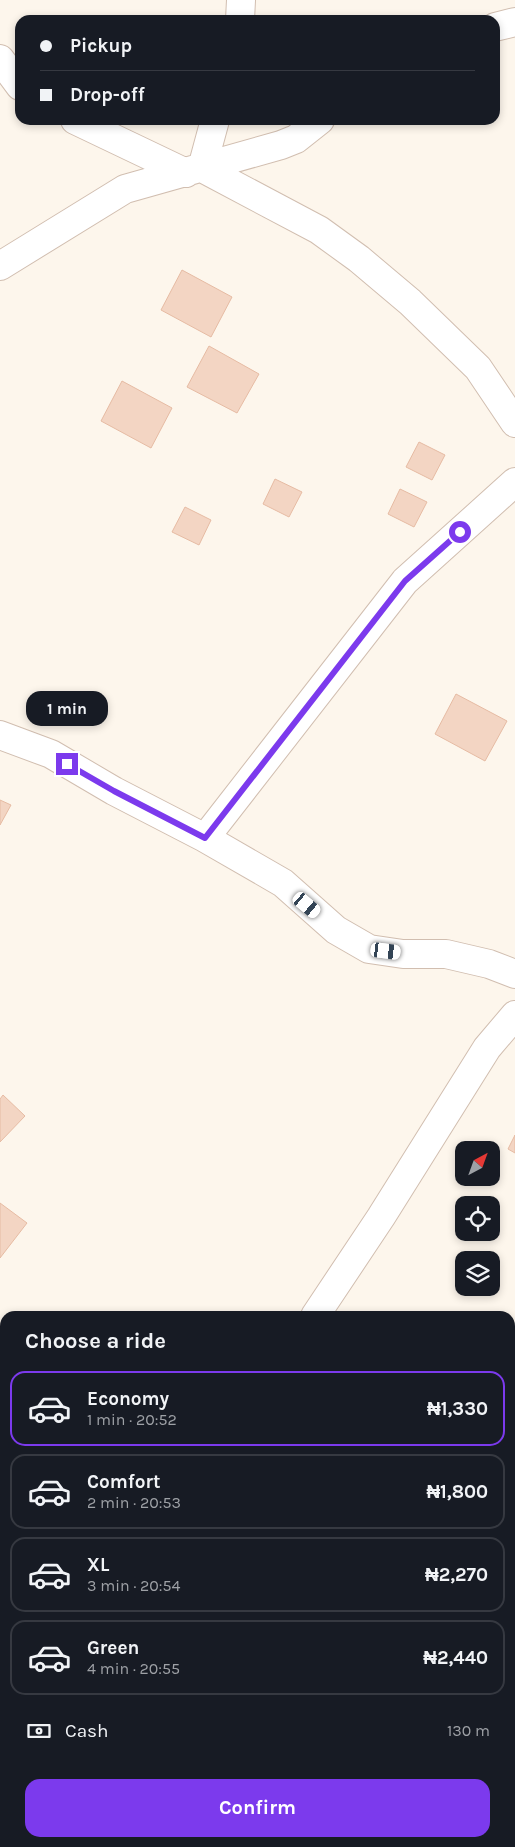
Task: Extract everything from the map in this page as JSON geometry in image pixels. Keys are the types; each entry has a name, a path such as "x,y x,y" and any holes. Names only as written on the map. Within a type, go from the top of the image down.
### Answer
{"street":[{"path":"240,15 241,0"},
{"path":"500,26 515,22"},
{"path":"0,59 15,79"},
{"path":"87,125 194,170 319,230 359,259 410,302 478,368 515,423"},
{"path":"194,170 213,125"},
{"path":"0,266 125,189 282,146 296,139 314,125"},
{"path":"205,838 405,581 515,482"},
{"path":"0,735 51,754 114,791 205,838 283,883 336,930 369,949 403,954 446,954 489,964 515,974"},
{"path":"318,1311 381,1217 487,1048 515,1015"}],"building":[{"path":"182,270 232,297 211,337 161,310"},
{"path":"209,346 259,374 237,413 187,387"},
{"path":"122,381 172,408 151,448 101,421"},
{"path":"419,442 445,455 432,480 406,467"},
{"path":"275,479 302,492 289,517 263,504"},
{"path":"400,489 427,502 414,527 388,514"},
{"path":"185,507 211,520 199,545 172,532"},
{"path":"456,694 507,721 485,761 435,734"},
{"path":"0,800 11,805 0,825"},
{"path":"3,1095 25,1116 0,1142 0,1099"},
{"path":"515,1135 515,1153 508,1149"},
{"path":"0,1203 27,1223 0,1258"}],"route":[{"path":"67,764 114,791 205,838 405,581 460,532"}]}
